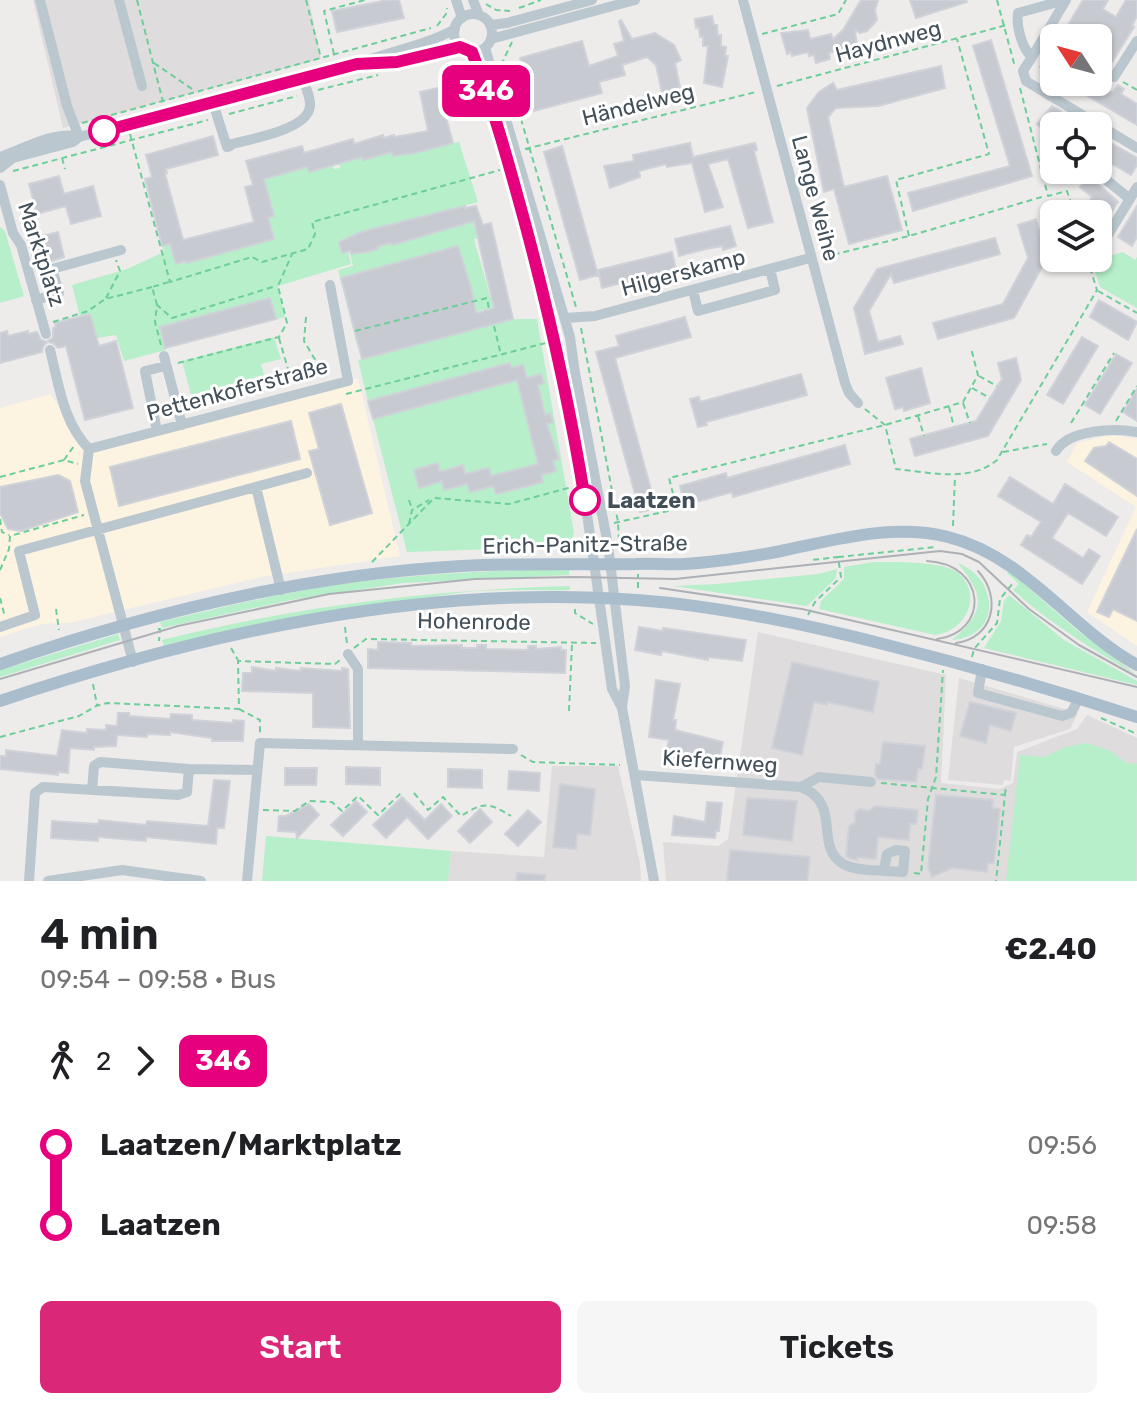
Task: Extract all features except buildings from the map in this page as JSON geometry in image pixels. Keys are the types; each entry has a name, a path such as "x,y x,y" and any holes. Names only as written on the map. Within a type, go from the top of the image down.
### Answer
{"main road":[{"name":"Erich-Panitz-Straße","path":"0,664 154,618 348,578 458,566 684,564 776,552 876,533 900,532 952,538 1006,562 1091,634 1137,665"},
{"path":"0,701 225,637 344,614 440,602 598,598 712,608 806,625 982,669 1137,717"}],"street":[{"path":"40,0 79,137"},
{"path":"119,0 142,86"},
{"path":"473,0 479,15 490,25 592,0"},
{"path":"472,52 488,43 635,0"},
{"name":"Lange Weihe","path":"743,0 849,393 858,403"},
{"path":"1032,57 1027,54 1017,16 1021,12 1064,2"},
{"path":"1064,2 1023,71 1026,81 1137,148"},
{"path":"452,3 462,18"},
{"path":"2,171 13,158 73,142 79,137 357,64 440,37 455,29 462,18 479,15"},
{"path":"490,25 488,43 565,318 605,525 625,686 622,708"},
{"path":"455,29 455,38 460,47"},
{"path":"1114,77 1137,41"},
{"path":"357,64 397,62 460,47 472,52 510,168 563,372 612,689 622,708 654,881"},
{"path":"228,145 290,128 302,120 309,112 310,103 303,79"},
{"path":"213,103 227,147 282,132"},
{"path":"0,157 69,134 79,137"},
{"path":"1111,184 1130,199"},
{"name":"Marktplatz","path":"0,185 45,329"},
{"path":"1112,229 1137,187"},
{"path":"36,300 59,293 52,269 121,250"},
{"name":"Hilgerskamp","path":"565,318 595,316 811,259"},
{"path":"693,290 698,311 775,290 770,269"},
{"name":"Pettenkoferstraße","path":"89,449 348,381 330,285"},
{"path":"50,350 67,418 89,449 85,481 133,662"},
{"path":"157,431 145,371 165,361 182,425"},
{"path":"1058,448 1076,438 1111,428 1137,432"},
{"path":"3,626 35,615 19,551 307,473"},
{"path":"256,487 281,590"},
{"path":"348,654 358,669 358,745"},
{"path":"982,669 978,693 1062,716 1071,713 1079,698"},
{"path":"247,881 260,743 513,749"},
{"path":"92,790 94,766 100,762 189,769 257,770"},
{"path":"29,881 35,793 43,787 178,795 187,792 189,769"},
{"name":"Kiefernweg","path":"634,770 801,787 819,777 871,782"},
{"path":"801,787 813,792 821,801 827,815 829,846 835,857 848,866 884,870 903,872 905,851 896,850 887,854 884,870"},
{"path":"48,881 122,870 201,881"}],"path":[{"path":"137,0 163,102"},
{"path":"306,0 321,59"},
{"path":"335,55 324,11 365,0"},
{"path":"484,0 496,10 513,11 541,0"},
{"path":"753,36 838,14 846,0"},
{"path":"997,0 1016,72"},
{"path":"74,125 437,27 452,3"},
{"name":"Haydnweg","path":"767,89 1017,22"},
{"path":"909,236 896,180 989,154 957,39"},
{"path":"502,64 512,45 511,40"},
{"path":"153,62 197,93"},
{"path":"2,171 377,75"},
{"path":"1020,88 1048,196"},
{"name":"Händelweg","path":"516,151 767,89"},
{"path":"127,125 170,282"},
{"path":"45,329 88,311 105,299 252,257 262,262 308,249 315,234 312,222 510,168"},
{"path":"811,259 909,236 1067,191 1070,200"},
{"path":"292,383 279,337 287,323 278,286 293,253"},
{"path":"105,299 120,271"},
{"path":"1091,272 1097,290 1137,313"},
{"path":"157,305 172,318 278,286"},
{"path":"152,287 157,305 155,322 165,361 279,337"},
{"path":"858,403 885,425 896,469 955,475 989,467 1001,452 1097,290"},
{"path":"355,331 487,298 489,309"},
{"path":"64,312 66,318"},
{"path":"306,317 304,341 330,386"},
{"path":"494,326 501,355"},
{"name":"Pettenkoferstraße","path":"346,394 554,341"},
{"path":"605,525 677,509 669,478 885,425 963,402 978,375 971,348"},
{"path":"1071,423 1114,353"},
{"path":"978,375 997,386"},
{"path":"1111,428 1137,386"},
{"path":"971,388 990,398"},
{"path":"963,402 970,423"},
{"path":"949,406 954,427"},
{"path":"918,415 924,436"},
{"path":"64,460 80,439"},
{"path":"1001,452 1042,443 1058,448"},
{"path":"0,477 64,460 87,467"},
{"path":"812,560 949,546 955,475"},
{"path":"412,510 434,498 509,504 583,486"},
{"path":"372,563 434,498"},
{"path":"409,500 412,510 409,525"},
{"path":"0,519 2,534 10,536 93,511"},
{"path":"0,570 9,549 10,536"},
{"path":"1,548 9,549"},
{"path":"806,625 810,608 841,577 838,557"},
{"path":"638,564 638,600"},
{"path":"971,659 974,649 997,623 1000,599 1013,583 1006,576"},
{"path":"0,598 3,626"},
{"path":"574,598 575,613"},
{"path":"56,609 59,630"},
{"path":"344,614 348,654"},
{"path":"154,618 157,629 160,629 157,642 162,654"},
{"path":"225,637 238,661 239,709"},
{"name":"Hohenrode","path":"238,661 335,664 366,639 605,643"},
{"path":"569,711 572,643"},
{"path":"903,872 921,874 928,799 936,777 943,669"},
{"path":"90,673 96,706"},
{"path":"0,737 79,716 107,703 239,709 260,720 260,743"},
{"path":"1100,717 1137,734"},
{"path":"513,749 533,762 634,770"},
{"path":"871,782 1005,795"},
{"path":"996,881 1006,785"},
{"path":"254,809 295,811 309,801 332,802 342,811 358,796 378,815 401,793"},
{"path":"414,793 428,810 443,797 461,816 479,805 493,806 511,816"}],"shaded area":[{"path":"33,0 309,0 321,59 63,128"},
{"path":"358,378 400,556 261,577 69,623 41,624 0,637 0,408 50,394 89,449"},
{"path":"1110,435 1137,439 1137,646 1087,612 1136,507 1067,462 1077,443"},
{"path":"758,632 946,675 941,783 1000,789 1013,783 1017,752 1077,729 1087,715 1137,738 1137,881 666,881 663,842 718,846 728,839"},
{"path":"959,678 1078,713 1070,729 1014,747 1011,781 1004,780 1003,785 948,780"},
{"path":"552,766 618,766 640,863 641,881 448,881 451,851 544,857"}],"green space":[{"path":"446,142 447,145 459,142 478,202 345,238 351,264 278,286 285,317 276,319 270,298 160,327 166,350 124,361 116,335 97,338 90,314 80,317 72,285 127,269 164,252 162,246 174,243 175,263 186,263 273,239 265,219 274,215 264,179 307,167 309,172 333,166 334,169 340,168 339,163 362,157 363,160 392,152 393,156"},
{"path":"473,221 477,238 474,239 493,307 357,345 338,270 353,266 350,253"},
{"path":"0,227 5,231 24,296 0,303"},
{"path":"1123,252 1135,260 1137,257 1137,308 1100,287 1095,272 1112,272 1112,255"},
{"path":"513,319 537,319 574,533 572,540 557,547 407,552 373,419 517,380 525,401 522,403 538,464 491,476 488,468 465,474 463,466 440,472 437,463 414,470 419,487 442,481 445,490 467,484 470,492 493,486 496,494 542,482 541,475 556,471 552,457 558,455 557,450 551,451 546,421 552,418 550,414 545,415 537,381 543,379 541,374 527,378 523,365 511,368 509,363 368,401 358,360"},
{"path":"274,337 281,359 261,364 264,375 191,395 182,361"},
{"path":"873,562 927,564 955,571 969,589 968,609 963,619 956,627 935,635 819,609 821,601 844,579 844,567"},
{"path":"958,563 981,581 989,606 987,618 980,629 952,640 971,620 978,603 973,585"},
{"path":"569,569 569,575 403,583 291,600 162,628 160,622 341,584 455,573"},
{"path":"837,569 836,578 807,606 673,586 818,574"},
{"path":"1009,571 1077,630 1137,675 1073,636 1028,603 1013,590 1019,584 1007,573"},
{"path":"570,586 570,590 459,593 274,621 164,646 162,640 264,618 364,602 466,591"},
{"path":"1009,595 1064,640 1137,681 1137,685 984,648 1001,621 1004,601"},
{"path":"118,634 120,640 0,677 0,670"},
{"path":"1087,743 1110,751 1126,763 1137,764 1136,881 1006,881 1020,755 1044,757 1065,747"},
{"path":"266,836 451,851 448,881 262,881"}],"tram line":[{"path":"0,679 178,626 329,594 475,579 675,579 940,551 962,554 979,562 1029,609 1079,645 1137,677"},
{"path":"927,561 947,565 961,573 971,585 974,598 973,612 966,624 954,634 937,639"},
{"path":"956,643 969,640 979,633 990,615 990,593 978,571"},
{"path":"660,588 802,609 1137,687"}],"bus line":[{"name":"346","path":"104,131 357,64 397,62 460,47 472,52 510,168 548,308 563,372 585,500"}],"place":[{"name":"Laatzen","path":"585,500"}]}
